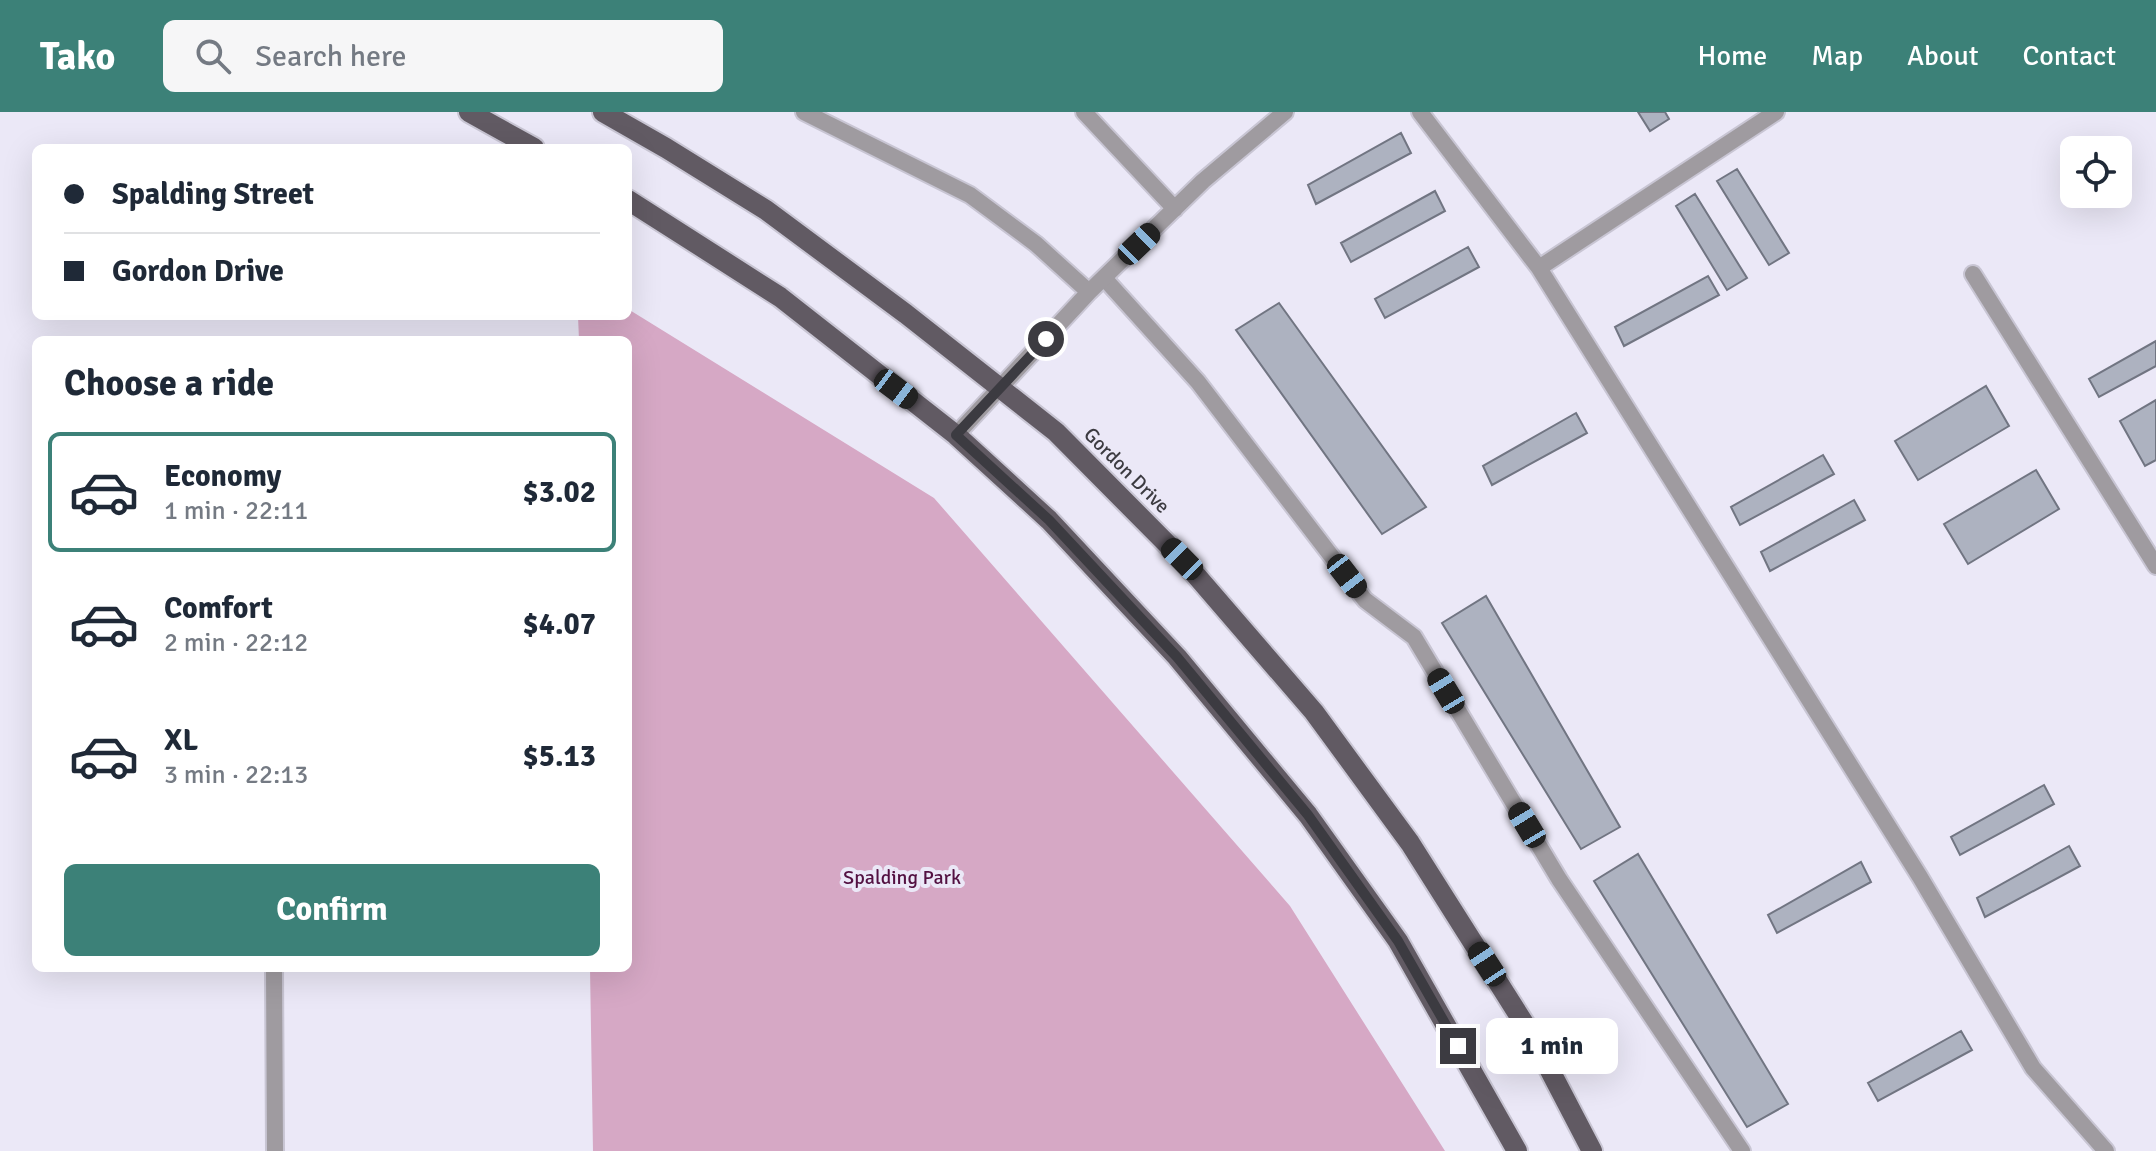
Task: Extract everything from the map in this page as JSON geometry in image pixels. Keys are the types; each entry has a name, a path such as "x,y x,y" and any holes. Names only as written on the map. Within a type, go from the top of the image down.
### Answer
{"main road":[{"path":"469,112 527,144"},
{"name":"Gordon Drive","path":"603,112 766,210 906,314 1056,432 1182,559 1314,712 1410,843 1532,1036 1592,1151"},
{"path":"632,203 780,297 956,435 1049,520 1177,657 1308,815 1398,941 1517,1151"}],"street":[{"path":"804,112 970,195 1036,244 1089,292"},
{"path":"1084,112 1175,209"},
{"path":"956,435 1089,292 1203,181 1285,112"},
{"path":"1420,112 1539,268 1920,877 2033,1068 2106,1151"},
{"path":"1539,268 1776,112"},
{"path":"1973,274 2156,566"},
{"path":"1104,278 1198,382 1365,600 1414,637 1559,879 1742,1151"},
{"path":"274,972 275,1151"}],"green space":[{"name":"Spalding Park","path":"632,311 934,498 1290,906 1445,1151 593,1151 590,972 632,972 632,336 579,336 578,320 632,320"}],"building":[{"path":"1638,112 1665,112 1669,119 1650,131"},
{"path":"1401,133 1411,153 1316,204 1308,185"},
{"path":"1737,169 1789,253 1769,265 1717,181"},
{"path":"1435,191 1445,211 1351,262 1341,243"},
{"path":"1695,194 1747,278 1727,290 1676,206"},
{"path":"1468,247 1479,267 1385,318 1375,299"},
{"path":"1708,276 1719,295 1624,346 1615,327"},
{"path":"1279,303 1426,507 1382,534 1236,330"},
{"path":"2156,341 2156,366 2099,397 2089,379"},
{"path":"1986,386 2009,426 1918,480 1895,441"},
{"path":"2156,400 2156,460 2145,466 2120,421"},
{"path":"1576,413 1587,433 1492,485 1483,466"},
{"path":"1823,455 1834,474 1740,525 1731,507"},
{"path":"2036,470 2059,509 1968,564 1944,524"},
{"path":"1854,500 1865,520 1770,571 1761,552"},
{"path":"1486,596 1620,827 1581,849 1442,623"},
{"path":"2044,785 2054,804 1960,855 1951,837"},
{"path":"2069,846 2080,866 1985,917 1977,898"},
{"path":"1638,854 1788,1104 1747,1127 1594,881"},
{"path":"1861,862 1871,882 1777,933 1768,915"},
{"path":"1961,1031 1972,1050 1878,1101 1868,1083"}],"route":[{"path":"1046,339 956,435 1049,520 1177,657 1308,815 1398,941 1458,1046"}]}
